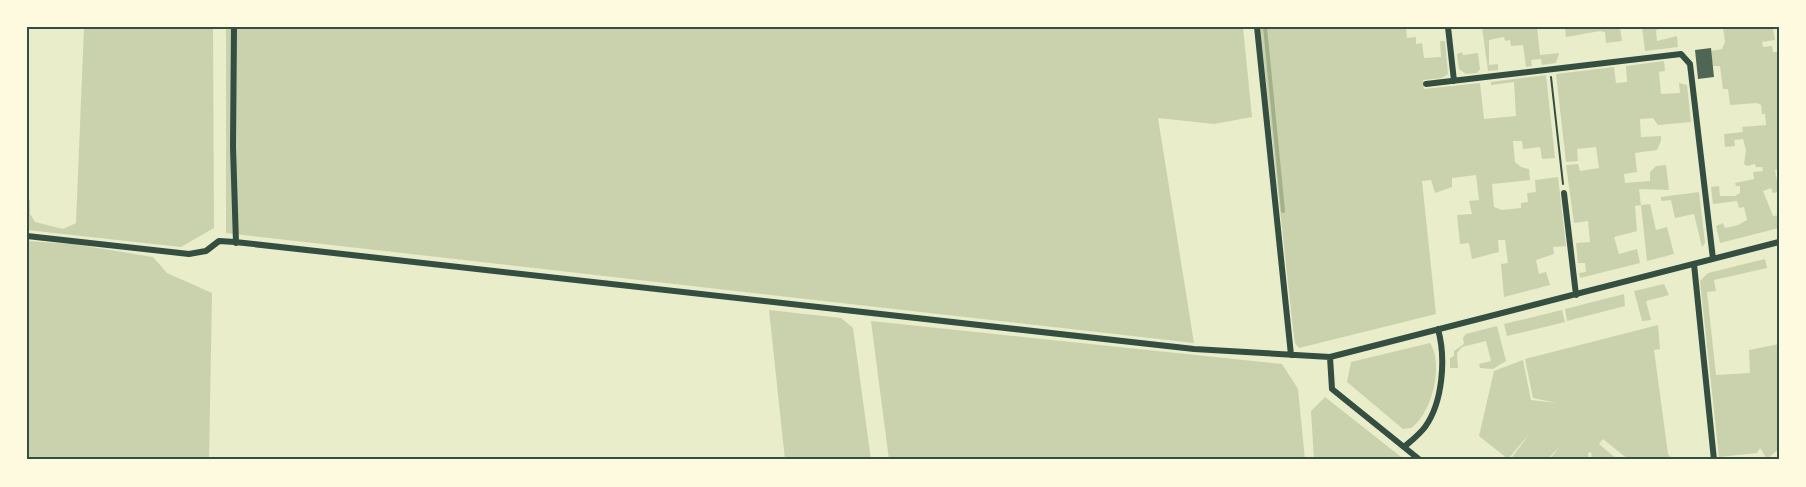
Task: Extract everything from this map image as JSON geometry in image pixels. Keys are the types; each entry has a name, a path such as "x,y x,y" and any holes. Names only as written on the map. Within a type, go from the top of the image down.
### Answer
{"street":[{"path":"234,27 233,147 236,243"},
{"path":"1257,27 1291,355"},
{"path":"1448,27 1454,81"},
{"path":"1426,84 1672,53 1681,54 1687,58 1713,259"},
{"path":"1564,193 1576,295"},
{"path":"27,236 189,254 206,251 219,241 1182,348 1330,357 1779,242"},
{"path":"1694,264 1714,460"},
{"path":"1404,447 1424,428 1434,406 1442,364 1438,329"},
{"path":"1330,357 1332,389 1420,460"}],"path":[{"path":"1550,70 1564,193"}],"green space":[{"path":"84,27 213,27 214,228 181,247 27,230 27,198 30,201 30,214 35,222 63,229 76,223"},
{"path":"226,27 1243,27 1252,117 1214,124 1158,118 1194,343 226,233"},
{"path":"1260,27 1406,27 1407,38 1416,37 1416,44 1422,43 1424,58 1441,57 1440,41 1445,41 1448,74 1442,78 1423,80 1424,89 1480,83 1484,119 1516,116 1514,82 1491,85 1491,82 1546,75 1555,158 1542,159 1540,147 1523,149 1522,141 1513,141 1515,162 1529,169 1530,180 1492,184 1494,207 1502,210 1521,208 1521,203 1528,202 1527,193 1536,192 1535,180 1558,177 1566,246 1553,247 1554,254 1536,260 1539,274 1546,272 1550,285 1504,297 1501,264 1508,263 1505,240 1498,240 1499,252 1472,259 1469,243 1460,244 1457,215 1472,214 1469,201 1479,200 1476,175 1452,178 1452,187 1435,193 1431,180 1422,181 1436,314 1299,348 1295,343 1293,329"},
{"path":"1482,27 1537,27 1540,55 1559,53 1556,63 1542,65 1541,59 1531,60 1532,66 1526,67 1523,45 1511,46 1510,40 1505,41 1504,37 1489,40 1489,65 1498,64 1498,70 1488,71"},
{"path":"1565,27 1620,27 1622,41 1606,43 1605,32 1600,31 1566,37"},
{"path":"1642,27 1666,27 1656,30 1657,41 1677,36 1678,47 1645,51"},
{"path":"1723,27 1779,27 1773,28 1775,40 1762,42 1763,47 1772,46 1773,52 1779,52 1779,169 1775,170 1779,192 1773,193 1771,188 1763,191 1773,216 1779,215 1779,228 1720,243 1716,226 1723,223 1725,228 1747,220 1744,207 1739,208 1737,201 1713,204 1711,187 1719,186 1720,196 1735,196 1740,193 1740,186 1736,186 1735,183 1754,179 1753,172 1763,171 1762,167 1756,167 1755,164 1747,166 1744,164 1746,150 1743,139 1734,140 1735,146 1725,147 1724,134 1743,132 1742,127 1766,125 1761,105 1757,103 1730,105 1728,89 1723,89 1720,66 1713,66 1711,51 1722,49 1725,42"},
{"path":"1462,52 1463,55 1478,53 1480,69 1477,73 1466,74 1459,69 1457,54"},
{"path":"1664,61 1665,71 1659,72 1661,94 1680,93 1679,83 1687,85 1691,122 1658,125 1653,118 1640,119 1641,137 1661,136 1661,141 1657,150 1635,153 1637,172 1624,174 1625,183 1650,181 1650,172 1656,166 1666,165 1669,190 1639,189 1641,205 1635,206 1637,231 1614,237 1619,254 1637,249 1640,263 1580,278 1579,273 1586,272 1585,263 1578,263 1576,243 1590,242 1588,221 1574,223 1566,165 1578,164 1580,171 1599,168 1596,147 1577,149 1578,161 1566,162 1556,74 1614,67 1616,83 1627,82 1626,66"},
{"path":"1699,192 1705,243 1702,247 1694,214 1675,218 1671,200 1661,201 1661,197"},
{"path":"1650,204 1656,230 1667,227 1674,254 1647,261 1641,205"},
{"path":"27,241 73,244 153,257 167,273 212,293 209,460 27,460"},
{"path":"1765,259 1767,268 1714,280 1716,291 1707,292 1716,375 1750,373 1749,350 1779,344 1779,449 1767,459 1760,448 1757,453 1719,457 1700,281 1708,273"},
{"path":"1664,284 1669,295 1646,301 1651,320 1642,321 1634,291"},
{"path":"1624,294 1625,306 1567,321 1565,309"},
{"path":"769,310 841,318 853,328 871,460 785,460"},
{"path":"1562,310 1565,322 1507,336 1504,324"},
{"path":"871,321 1282,364 1298,389 1305,460 889,460"},
{"path":"1658,325 1660,349 1654,350 1668,454 1673,460 1629,460 1603,439 1599,444 1618,460 1592,460 1591,452 1588,453 1589,460 1549,460 1560,446 1547,460 1510,460 1530,433 1508,459 1479,436 1494,371 1523,360 1531,400 1556,403 1533,398 1525,359"},
{"path":"1497,326 1506,361 1493,369 1480,368 1479,364 1491,361 1486,341 1462,347 1457,353 1458,368 1450,368 1450,358 1454,356 1454,351 1464,344 1463,338 1466,334"},
{"path":"1430,343 1436,363 1434,388 1425,412 1411,428 1403,429 1347,382 1351,362"},
{"path":"1325,397 1405,460 1314,460 1311,411"}],"building":[{"path":"1711,48 1714,77 1698,79 1695,50"}],"waterway":[{"path":"1265,27 1283,211"}]}
